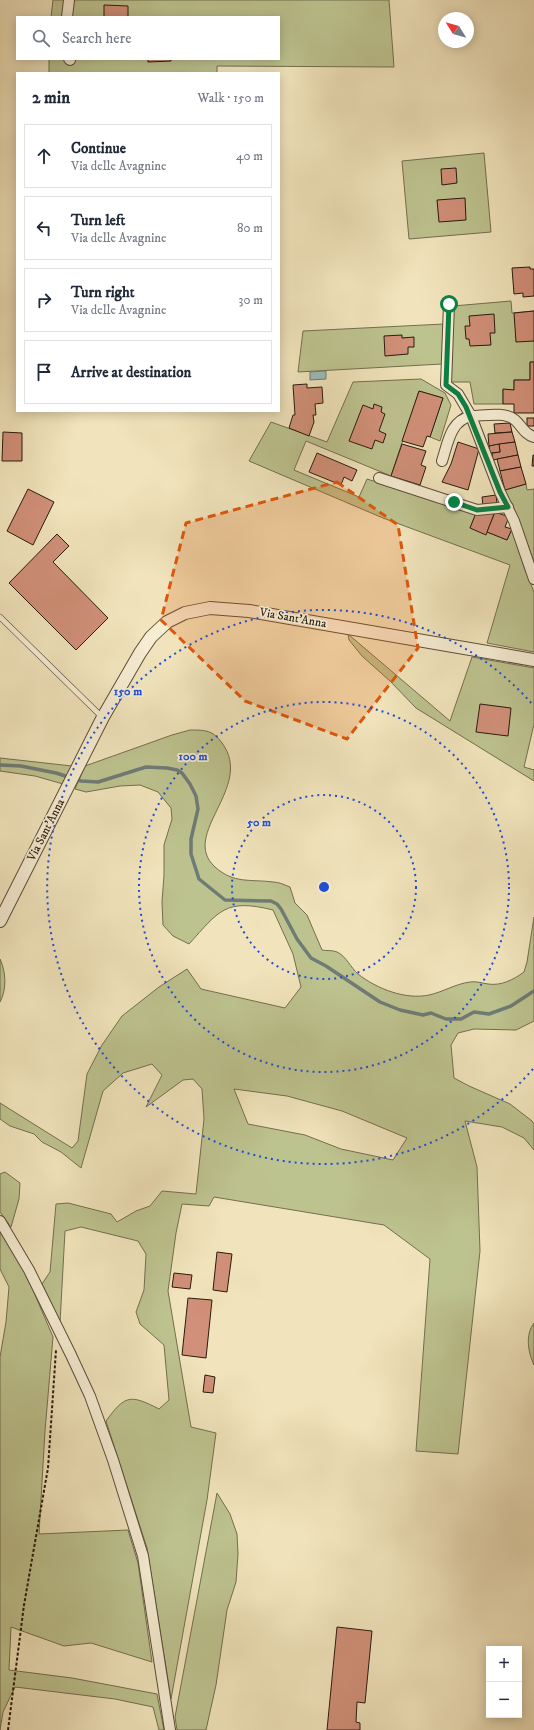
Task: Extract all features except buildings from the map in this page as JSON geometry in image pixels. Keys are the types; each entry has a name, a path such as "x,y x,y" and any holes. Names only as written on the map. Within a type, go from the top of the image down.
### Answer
{"street":[{"path":"67,16 69,0"},
{"path":"449,304 446,385 458,394 471,416 500,492 514,521 534,579"},
{"path":"442,461 455,426 464,418 471,416 509,417 517,422 526,433 534,436"},
{"path":"379,478 477,510 508,507"},
{"name":"Via Sant'Anna","path":"0,921 103,717 140,653 151,637 167,622 185,613 221,608 249,611 534,660"},
{"path":"0,1221 29,1270 74,1361 90,1396 113,1460 143,1556 170,1730"}],"lane":[{"path":"0,616 103,717"}],"path":[{"path":"8,1730 24,1605 48,1468 56,1345"}],"highlighted area":[{"path":"337,482 398,525 418,648 347,739 245,701 161,620 186,523"}],"green space":[{"path":"53,0 389,0 394,67 217,66 217,72 49,72 49,60 280,60 280,16 51,16"},
{"path":"484,153 491,232 409,239 402,161"},
{"path":"511,301 512,313 534,311 534,362 530,362 530,380 514,380 514,390 503,390 503,404 474,404 470,382 450,382 453,306"},
{"path":"444,324 442,364 298,372 303,331"},
{"path":"421,379 445,393 451,405 440,441 430,437 443,398 419,391 391,476 306,441 294,470 359,497 367,479 476,513 470,528 486,534 487,532 507,540 512,529 534,592 534,652 487,643 510,565 383,518 249,461 271,422 327,442 353,382"},
{"path":"526,484 527,490 534,489 534,566 517,516 505,490"},
{"path":"348,634 450,721 472,657 534,668 534,724 524,767 534,770 534,781 416,708 390,681 362,656 349,640"},
{"path":"190,730 200,730 212,733 222,743 230,760 230,776 225,793 210,825 206,840 206,854 215,867 229,876 242,880 275,882 290,887 295,903 307,915 322,950 337,952 346,959 358,974 383,989 401,995 420,996 434,994 459,984 477,982 498,984 516,978 524,972 527,962 534,917 534,1021 516,1030 474,1029 458,1033 451,1045 454,1078 510,1104 532,1121 534,1124 534,1150 524,1138 502,1127 465,1121 477,1167 480,1251 458,1454 416,1451 430,1259 384,1225 214,1197 209,1206 182,1204 176,1233 168,1291 191,1427 216,1433 207,1500 171,1699 147,1548 106,1421 118,1406 129,1400 134,1399 141,1401 159,1409 169,1400 164,1345 140,1324 136,1312 144,1290 146,1254 138,1241 81,1227 65,1231 60,1323 42,1284 50,1272 56,1204 68,1203 111,1214 117,1222 136,1211 150,1206 162,1191 196,1194 204,1119 202,1089 193,1079 183,1080 146,1107 162,1075 152,1064 123,1073 103,1091 81,1168 61,1152 42,1142 34,1134 10,1126 0,1119 0,1103 72,1148 78,1141 87,1074 102,1045 122,1016 159,987 187,969 201,989 285,1008 301,987 293,954 273,910 244,906 224,910 208,923 189,944 173,936 163,925 162,902 164,845 172,819 171,808 158,792 140,785 120,786 86,792 75,789 85,766","holes":["234,1089 287,1096 342,1111 407,1138 393,1160 341,1149 305,1135 248,1124"]},
{"path":"0,758 72,766 63,784 35,776 0,771"},
{"path":"0,959 4,969 5,986 0,1002"},
{"path":"5,1172 20,1183 19,1199 11,1227 0,1212 0,1174"},
{"path":"0,1229 17,1257 53,1337 45,1431 39,1534 128,1530 138,1563 152,1662 91,1643 64,1646 11,1627 9,1670 72,1678 157,1694 164,1730 159,1730 153,1707 115,1699 15,1687 3,1712 0,1730 0,1357 6,1322 9,1287 0,1269"},
{"path":"534,1323 534,1365 530,1355 528,1338"},
{"path":"217,1493 230,1514 237,1534 238,1554 236,1582 227,1610 216,1685 206,1730 177,1730 175,1717"}],"water":[{"path":"326,371 326,379 310,380 310,372"}],"waterway":[{"path":"0,765 21,766 56,773 81,781 98,782 146,767 167,768 177,770 182,773 196,796 198,809 191,839 191,854 199,879 225,900 271,901 277,904 297,939 311,958 326,966 380,1002 400,1010 423,1015 431,1013 446,1019 461,1019 474,1012 489,1014 511,1006 534,991"}],"route":[{"path":"449,304 446,385 458,394 471,416 500,492 508,507 477,510 454,502"}]}
